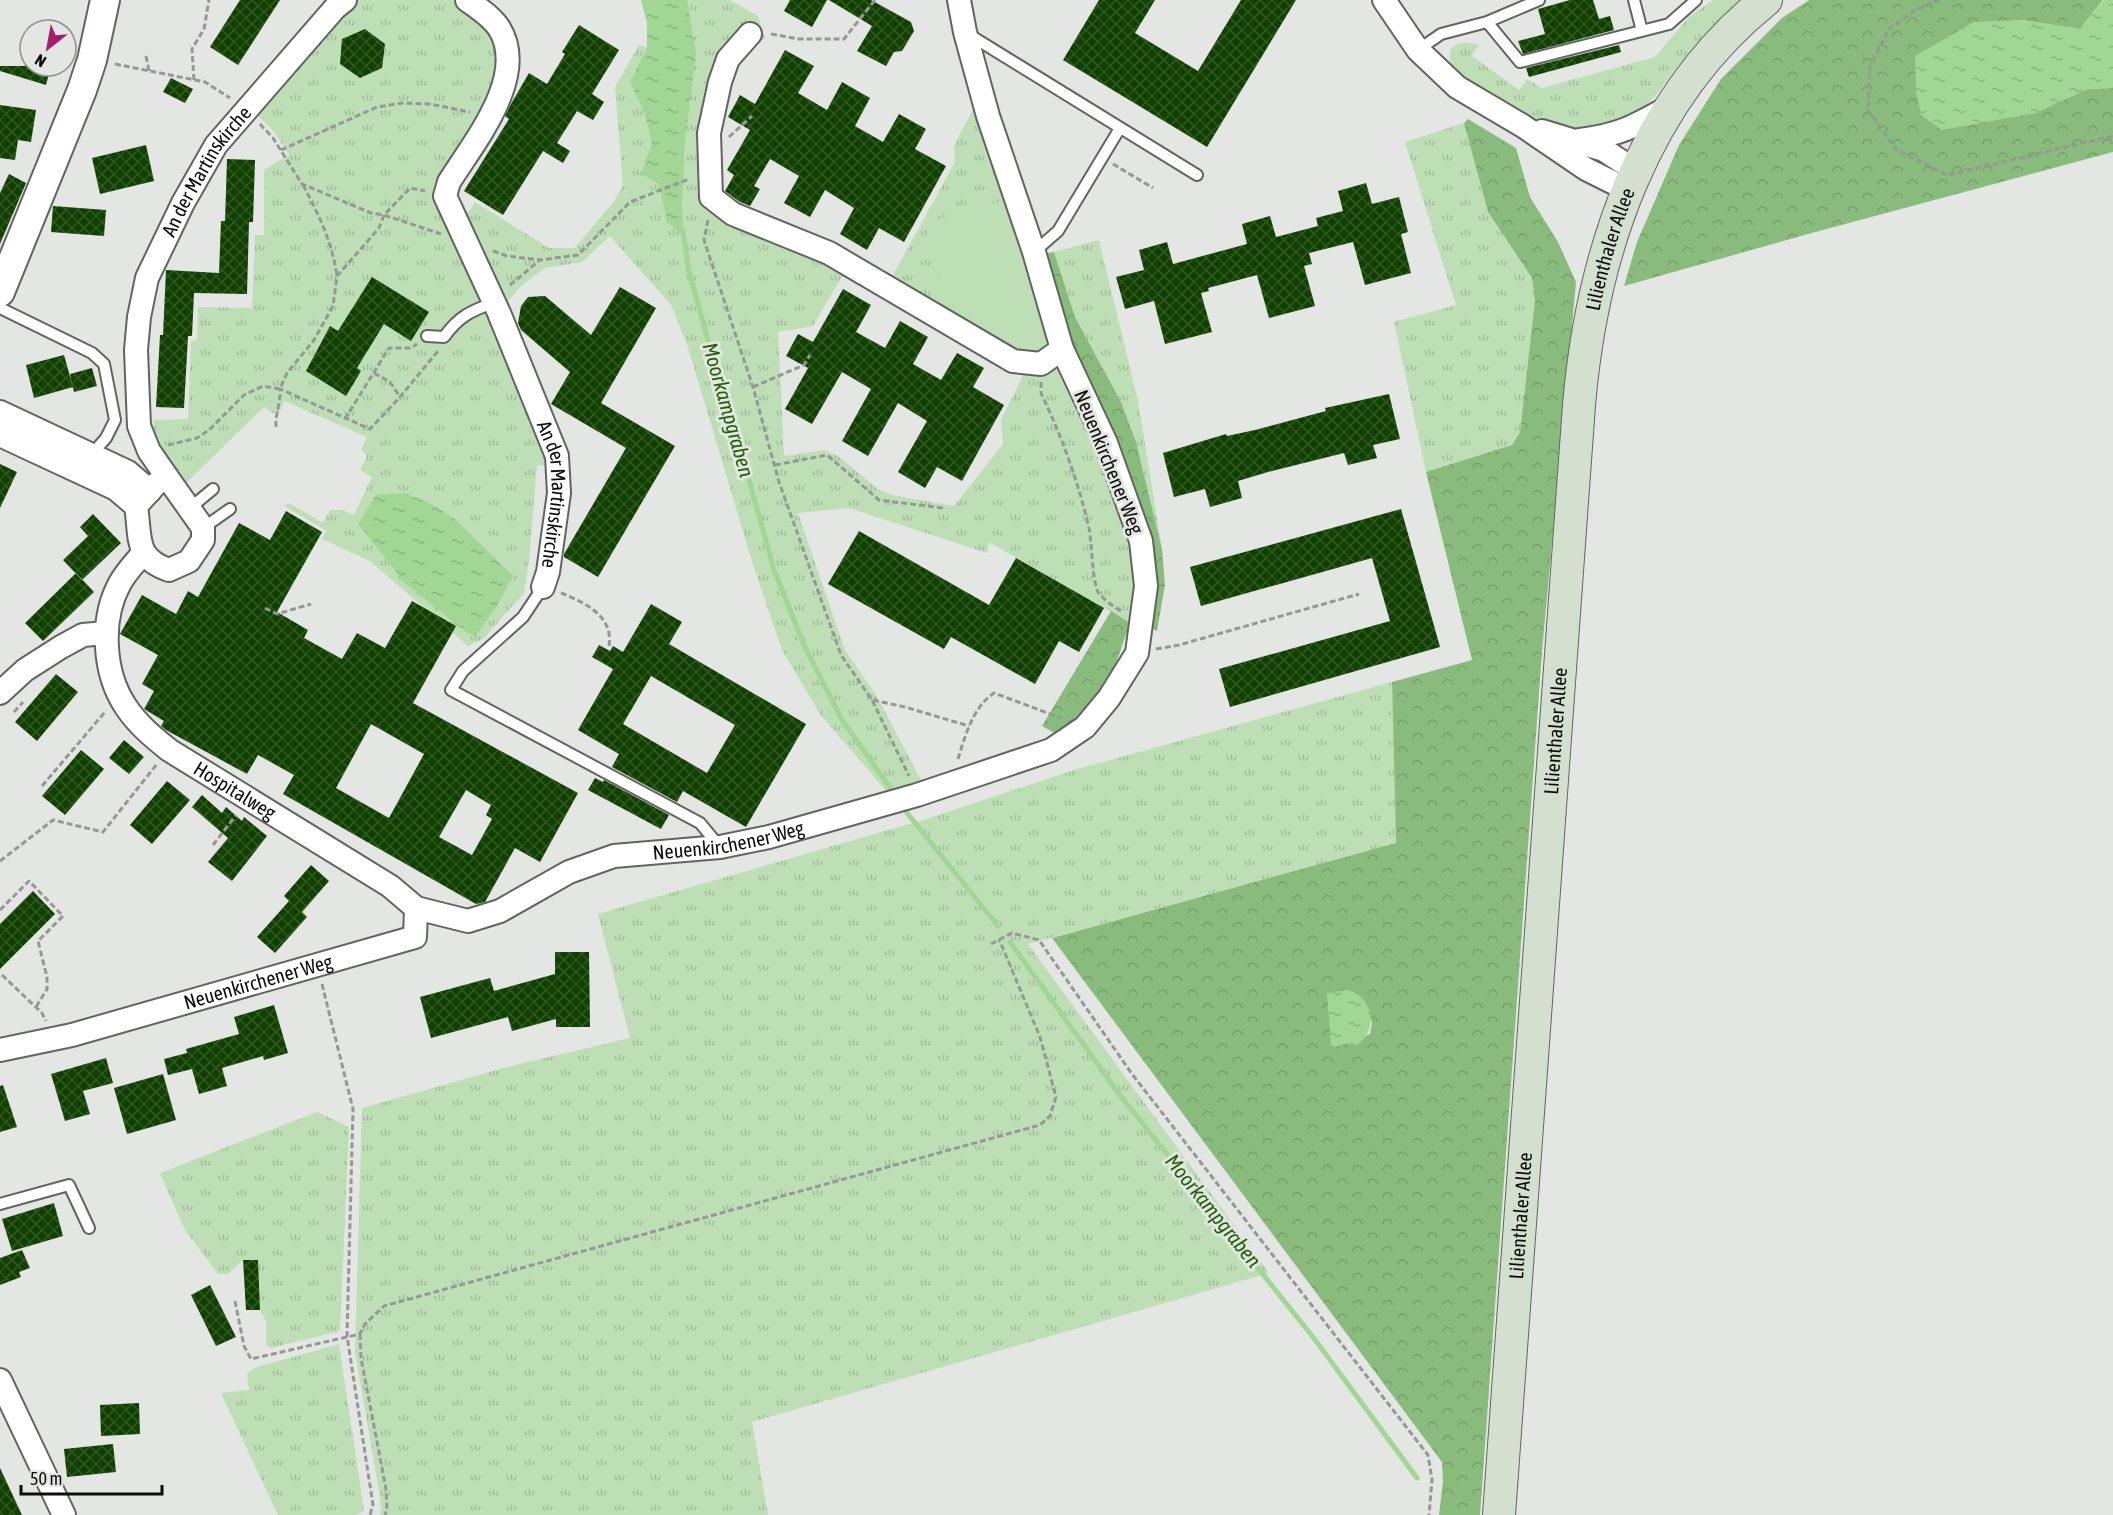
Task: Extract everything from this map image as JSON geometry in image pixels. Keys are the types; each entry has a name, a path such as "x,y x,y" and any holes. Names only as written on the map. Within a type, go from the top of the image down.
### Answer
{"main road":[{"name":"Lilienthaler Allee","path":"1499,1515 1582,370 1592,310 1603,263 1632,181 1670,106 1712,51 1766,0"}],"street":[{"path":"0,292 92,60 105,0"},
{"name":"An der Martinskirche","path":"151,491 149,451 139,426 136,350 139,317 147,278 183,203 216,145 335,8 345,0"},
{"path":"445,195 449,182 502,93 508,69 507,47 498,27 468,0"},
{"name":"Neuenkirchener Weg","path":"0,1050 56,1038 415,937 416,908 468,921 500,911 569,872 614,856 720,847 769,837 917,795 1051,750 1086,728 1109,698 1137,653 1146,586 1141,541 1106,443 1062,349 1034,252 988,116 965,32 959,0"},
{"path":"1384,0 1418,50 1457,87 1523,126 1586,169 1632,181"},
{"path":"750,34 728,59 720,82 709,133 711,197 733,214 829,253 1013,361 1041,364 1062,349"},
{"path":"1577,141 1623,131 1645,122 1670,106"},
{"path":"1523,126 1604,150 1632,181"},
{"name":"An der Martinskirche","path":"445,195 495,302 557,456 559,493 548,572 543,587"},
{"path":"0,412 85,463 116,489 151,491 190,508 203,528 203,540 189,561 169,570 154,565 143,553 151,491"},
{"path":"0,435 85,463"},
{"name":"Hospitalweg","path":"143,553 121,581 110,606 106,633 112,676 126,707 147,732 169,750 390,886 416,908"},
{"path":"0,693 25,670 75,639 83,635 106,633"},
{"path":"0,1380 64,1515"}],"lane":[{"path":"1418,50 1441,34 1487,22 1539,0"},
{"path":"1634,0 1642,31"},
{"path":"1487,22 1520,62 1669,24 1696,0"},
{"path":"965,32 1197,175"},
{"path":"1034,252 1058,231 1120,128"},
{"path":"427,336 444,337 456,321 472,311 495,302"},
{"path":"0,308 92,353 104,364 115,420 106,438 85,463"},
{"path":"190,508 213,489"},
{"path":"203,528 230,509"},
{"name":"An der Martinskirche","path":"543,587 523,617 463,671 451,690 700,823 720,847"},
{"path":"0,1204 69,1185 89,1228"}],"path":[{"path":"194,80 192,49 204,28 209,0"},
{"path":"750,34 769,34 799,39 844,39 875,0"},
{"path":"1940,0 1917,9 1889,29 1870,67 1868,110 1897,150 1947,175 2113,136"},
{"path":"146,56 149,71"},
{"path":"92,60 205,82 246,109 273,138 303,184 326,229 334,254 337,276 333,306 314,340 287,373 280,389 281,399 275,418 276,427"},
{"path":"280,150 377,107 403,103 464,110 488,118"},
{"path":"1102,158 1153,188"},
{"path":"303,184 371,213 384,215 507,256 540,261 578,255 630,202 690,179"},
{"path":"337,276 379,228 384,215 410,188 445,195"},
{"path":"711,197 705,240 753,387 779,482 841,655 872,700 917,795"},
{"path":"495,302 513,282 540,261"},
{"path":"345,419 389,348 411,348 427,336"},
{"path":"149,451 197,438 209,430 244,395 263,386 280,389 370,429 437,354 444,337"},
{"path":"753,387 804,365 810,355"},
{"path":"1041,364 1041,393 1070,462 1084,507 1092,543 1098,592 1116,608 1141,621"},
{"path":"374,373 390,382 400,397"},
{"path":"776,465 827,454 879,500 943,508"},
{"path":"543,587 590,605 601,617 608,630 609,646"},
{"path":"1137,653 1179,645 1359,594"},
{"path":"265,608 277,614 311,604"},
{"path":"949,785 969,726 985,699 994,693 1086,728"},
{"path":"42,786 101,715 121,698"},
{"path":"872,700 969,726"},
{"path":"0,861 53,820 103,832 169,750"},
{"path":"213,844 249,799"},
{"path":"0,910 29,881 63,916 38,941 47,989 36,1007"},
{"path":"991,944 1012,933 1039,940 1132,1074 1428,1455 1432,1480 1429,1515"},
{"path":"385,1515 386,1489 361,1358 360,1334 365,1324 384,1306 1040,1125 1050,1116 1056,1097 1040,1037 999,939"},
{"path":"318,965 353,1109 347,1336 373,1505 370,1515"},
{"path":"2,975 42,1013 56,1038"},
{"path":"235,1301 244,1346 251,1359 360,1334"}],"green space":[{"path":"358,0 453,0 470,8 489,25 499,54 497,81 438,201 469,212 475,202 549,248 575,248 614,201 623,185 615,87 639,45 647,48 647,22 641,0 730,0 758,16 765,38 742,54 733,66 727,82 720,120 716,194 734,208 814,235 893,275 955,162 954,146 974,107 1009,199 1061,378 1095,449 1131,541 1134,581 1130,623 989,542 987,553 849,508 798,513 845,650 876,695 921,780 887,792 820,714 782,650 753,565 688,347 671,305 610,236 582,262 545,268 522,285 504,306 551,466 537,465 524,593 483,639 468,646 370,561 322,539 327,531 284,506 289,503 323,523 330,510 343,510 354,515 372,477 360,470 367,456 361,449 367,437 284,401 280,412 272,413 264,407 183,486 156,443 153,420 188,419 191,342 197,340 198,307 252,308 255,235 264,235 264,170 289,155 275,133 253,110 349,4","holes":["842,276 1023,376 1001,420 1003,444 954,506 892,495 878,489 838,456 825,450 784,456 778,332 813,326"]},
{"path":"1713,0 1750,0 1700,41 1643,109 1629,118 1587,131 1556,127 1495,100 1462,78 1450,61 1451,49 1457,44 1479,45 1472,56 1519,90 1527,79 1542,88 1655,57 1689,17"},
{"path":"1809,0 2103,0 2080,29 2021,20 2035,113 2087,89 2113,88 2113,152 1624,286 1637,242 1679,145 1721,79 1782,18"},
{"path":"1468,119 1516,148 1530,197 1558,242 1576,282 1542,651 1480,1515 1439,1515 1443,1481 1442,1462 1052,938 1396,843 1392,682 1472,660 1426,472 1512,445 1520,432 1535,300 1532,278 1488,212 1464,123","holes":["1367,1008 1372,1023 1370,1034 1348,1043 1339,1044"]},
{"path":"1464,123 1488,212 1532,278 1535,299 1520,432 1512,445 1426,472 1394,322 1456,305 1405,142"},
{"path":"1009,199 1048,335 1005,347 950,316 924,223"},
{"path":"1099,240 1138,401 1162,549 1136,442 1121,402 1075,317 1054,252"},
{"path":"1054,252 1075,317 1121,402 1136,442 1162,549 1165,585 1157,631 1147,626 1153,579 1042,254"},
{"path":"1111,611 1130,623 1113,672 1085,711 1058,735 1042,726"},
{"path":"1392,682 1396,844 1028,944 1269,1273 752,1422 768,1515 380,1515 379,1491 355,1352 362,1108 511,1066 630,1038 598,914 923,820 1074,770"},
{"path":"317,1112 349,1127 340,1331 271,1348 266,1345 266,1321 260,1310 258,1260 243,1260 228,1274 218,1274 185,1230 160,1173"},
{"path":"339,1344 364,1511 356,1515 278,1515 221,1393 249,1390 247,1373 257,1367"}],"water":[{"path":"641,0 687,0 696,54 685,140 682,206 684,237 667,222 659,184 641,174 652,143 645,114 630,82 647,48 647,22"},
{"path":"2104,0 2113,0 2113,88 2087,89 2035,113 1942,130 1921,115 1916,91 1915,56 1974,22 2021,20 2080,29"},
{"path":"406,493 435,506 456,520 513,576 497,606 476,635 467,633 405,583 358,524 376,495"},
{"path":"1346,990 1355,993 1368,1006 1370,1024 1363,1040 1354,1046 1348,1043 1334,1047 1331,1045 1327,993"}],"building":[{"path":"240,0 280,0 238,65 210,47"},
{"path":"790,0 827,0 812,27 784,11"},
{"path":"829,0 871,0 911,22 914,31 902,51 894,52 886,66 857,51 872,26"},
{"path":"1099,0 1155,0 1135,33 1198,71 1241,0 1296,0 1207,147 1063,60"},
{"path":"1570,0 1593,0 1599,19 1610,16 1614,30 1523,54 1518,41 1545,34 1538,9"},
{"path":"579,25 619,50 592,94 604,102 593,120 577,111 557,143 570,151 563,163 543,151 503,215 464,191 509,119 505,116 529,73 547,84 565,54 562,52"},
{"path":"365,29 385,44 382,68 360,78 340,64 342,39"},
{"path":"1619,45 1621,52 1529,77 1526,68"},
{"path":"785,50 814,66 798,93 827,110 842,82 870,98 855,126 883,142 899,114 926,129 915,149 946,166 904,242 879,228 867,250 840,234 854,208 825,190 810,217 784,203 799,176 770,159 754,186 760,189 750,206 725,191 734,175 727,170 750,130 728,117 740,95 755,104"},
{"path":"0,66 18,66 18,76 0,71"},
{"path":"23,78 48,78 46,85"},
{"path":"171,78 193,89 185,103 163,92"},
{"path":"0,105 36,110 31,142 18,140 15,160 0,158"},
{"path":"146,145 154,181 100,194 92,158"},
{"path":"227,159 255,160 253,222 249,222 247,294 194,293 192,336 188,336 184,408 156,407 166,270 219,273 221,221 225,221"},
{"path":"9,174 26,183 0,244 0,193"},
{"path":"1366,183 1372,204 1399,197 1408,232 1401,234 1411,273 1365,285 1353,242 1309,253 1312,264 1304,266 1315,306 1269,318 1257,275 1208,288 1209,291 1201,293 1212,332 1165,344 1154,301 1125,309 1116,277 1144,270 1139,250 1167,242 1173,264 1247,244 1242,224 1270,216 1276,237 1318,226 1316,218 1343,211 1338,191"},
{"path":"53,206 106,210 104,236 51,232"},
{"path":"372,277 429,312 411,341 384,324 357,368 361,371 346,396 306,371 330,326 338,331"},
{"path":"620,287 656,308 601,403 675,446 598,577 564,557 564,554 626,448 551,404 570,372 521,330 518,323 521,306 528,297 545,296 591,335"},
{"path":"843,289 871,305 856,332 885,348 900,321 928,337 913,364 941,380 957,353 984,368 973,387 1004,405 962,481 937,467 925,488 898,472 927,421 898,403 868,456 842,441 871,389 842,372 812,424 785,409 808,368 786,356 798,334 813,342"},
{"path":"64,355 73,387 34,398 26,365"},
{"path":"92,368 97,386 74,392 70,374"},
{"path":"1389,394 1400,439 1373,445 1377,458 1348,465 1344,453 1268,472 1238,481 1242,498 1210,507 1205,489 1174,497 1163,453 1226,434 1227,436 1255,430 1326,411 1325,408"},
{"path":"0,464 17,472 0,508"},
{"path":"1401,509 1440,647 1230,707 1219,669 1390,621 1372,558 1201,606 1190,567"},
{"path":"286,511 322,532 277,612 308,630 304,638 342,659 357,633 385,648 412,601 456,626 413,703 578,793 540,862 515,848 485,902 476,904 283,794 294,775 258,755 247,774 166,730 161,726 164,721 144,709 154,691 142,684 158,655 120,634 142,595 176,614 188,591 198,597 239,523 270,540","holes":["371,724 424,754 389,818 336,788","466,790 491,805 486,815 492,819 472,855 439,837"]},
{"path":"93,514 121,543 82,580 63,560 88,536 80,527"},
{"path":"859,531 989,605 1016,558 1104,608 1079,652 1059,641 1035,684 951,637 944,649 828,584"},
{"path":"76,573 94,592 43,641 25,623"},
{"path":"651,604 682,622 669,644 806,724 746,827 683,791 677,802 612,767 619,754 578,730 613,669 592,657 599,645 610,651 613,646 623,652","holes":["651,676 735,725 707,773 623,724"]},
{"path":"56,674 78,692 37,741 15,722"},
{"path":"124,740 144,757 129,774 109,758"},
{"path":"81,750 104,769 65,815 42,796"},
{"path":"595,778 603,782 604,780 669,815 661,829 588,790"},
{"path":"167,781 190,800 152,844 130,825"},
{"path":"202,795 222,813 226,807 242,821 244,817 267,836 232,881 208,862 228,838 192,807"},
{"path":"311,865 329,881 302,912 307,917 275,953 257,937 289,901 284,896"},
{"path":"33,891 55,914 0,969 0,924"},
{"path":"555,952 589,952 590,1027 556,1027 556,1019 512,1031 508,1017 431,1038 420,997 490,978 494,991 555,974"},
{"path":"274,1005 288,1053 264,1060 263,1056 222,1068 227,1086 199,1094 192,1069 168,1075 164,1059 187,1053 186,1049 239,1034 234,1017"},
{"path":"106,1058 113,1083 83,1091 90,1114 65,1121 51,1074"},
{"path":"163,1074 176,1120 127,1134 114,1088"},
{"path":"3,1085 17,1127 0,1132 0,1086"},
{"path":"54,1203 63,1236 12,1251 2,1219"},
{"path":"22,1250 30,1268 19,1272 21,1277 0,1285 0,1258"},
{"path":"243,1260 258,1260 260,1310 246,1310"},
{"path":"210,1285 236,1337 216,1346 191,1295"},
{"path":"139,1403 140,1434 101,1436 100,1405"},
{"path":"113,1444 116,1472 67,1477 64,1449"},
{"path":"0,1468 22,1515 0,1515"}],"waterway":[{"name":"Moorkampgraben","path":"683,231 688,267 774,570 804,645 842,720 893,792"},
{"name":"Moorkampgraben","path":"907,813 998,926"},
{"name":"Moorkampgraben","path":"1010,942 1119,1094 1313,1337 1417,1478"}]}
